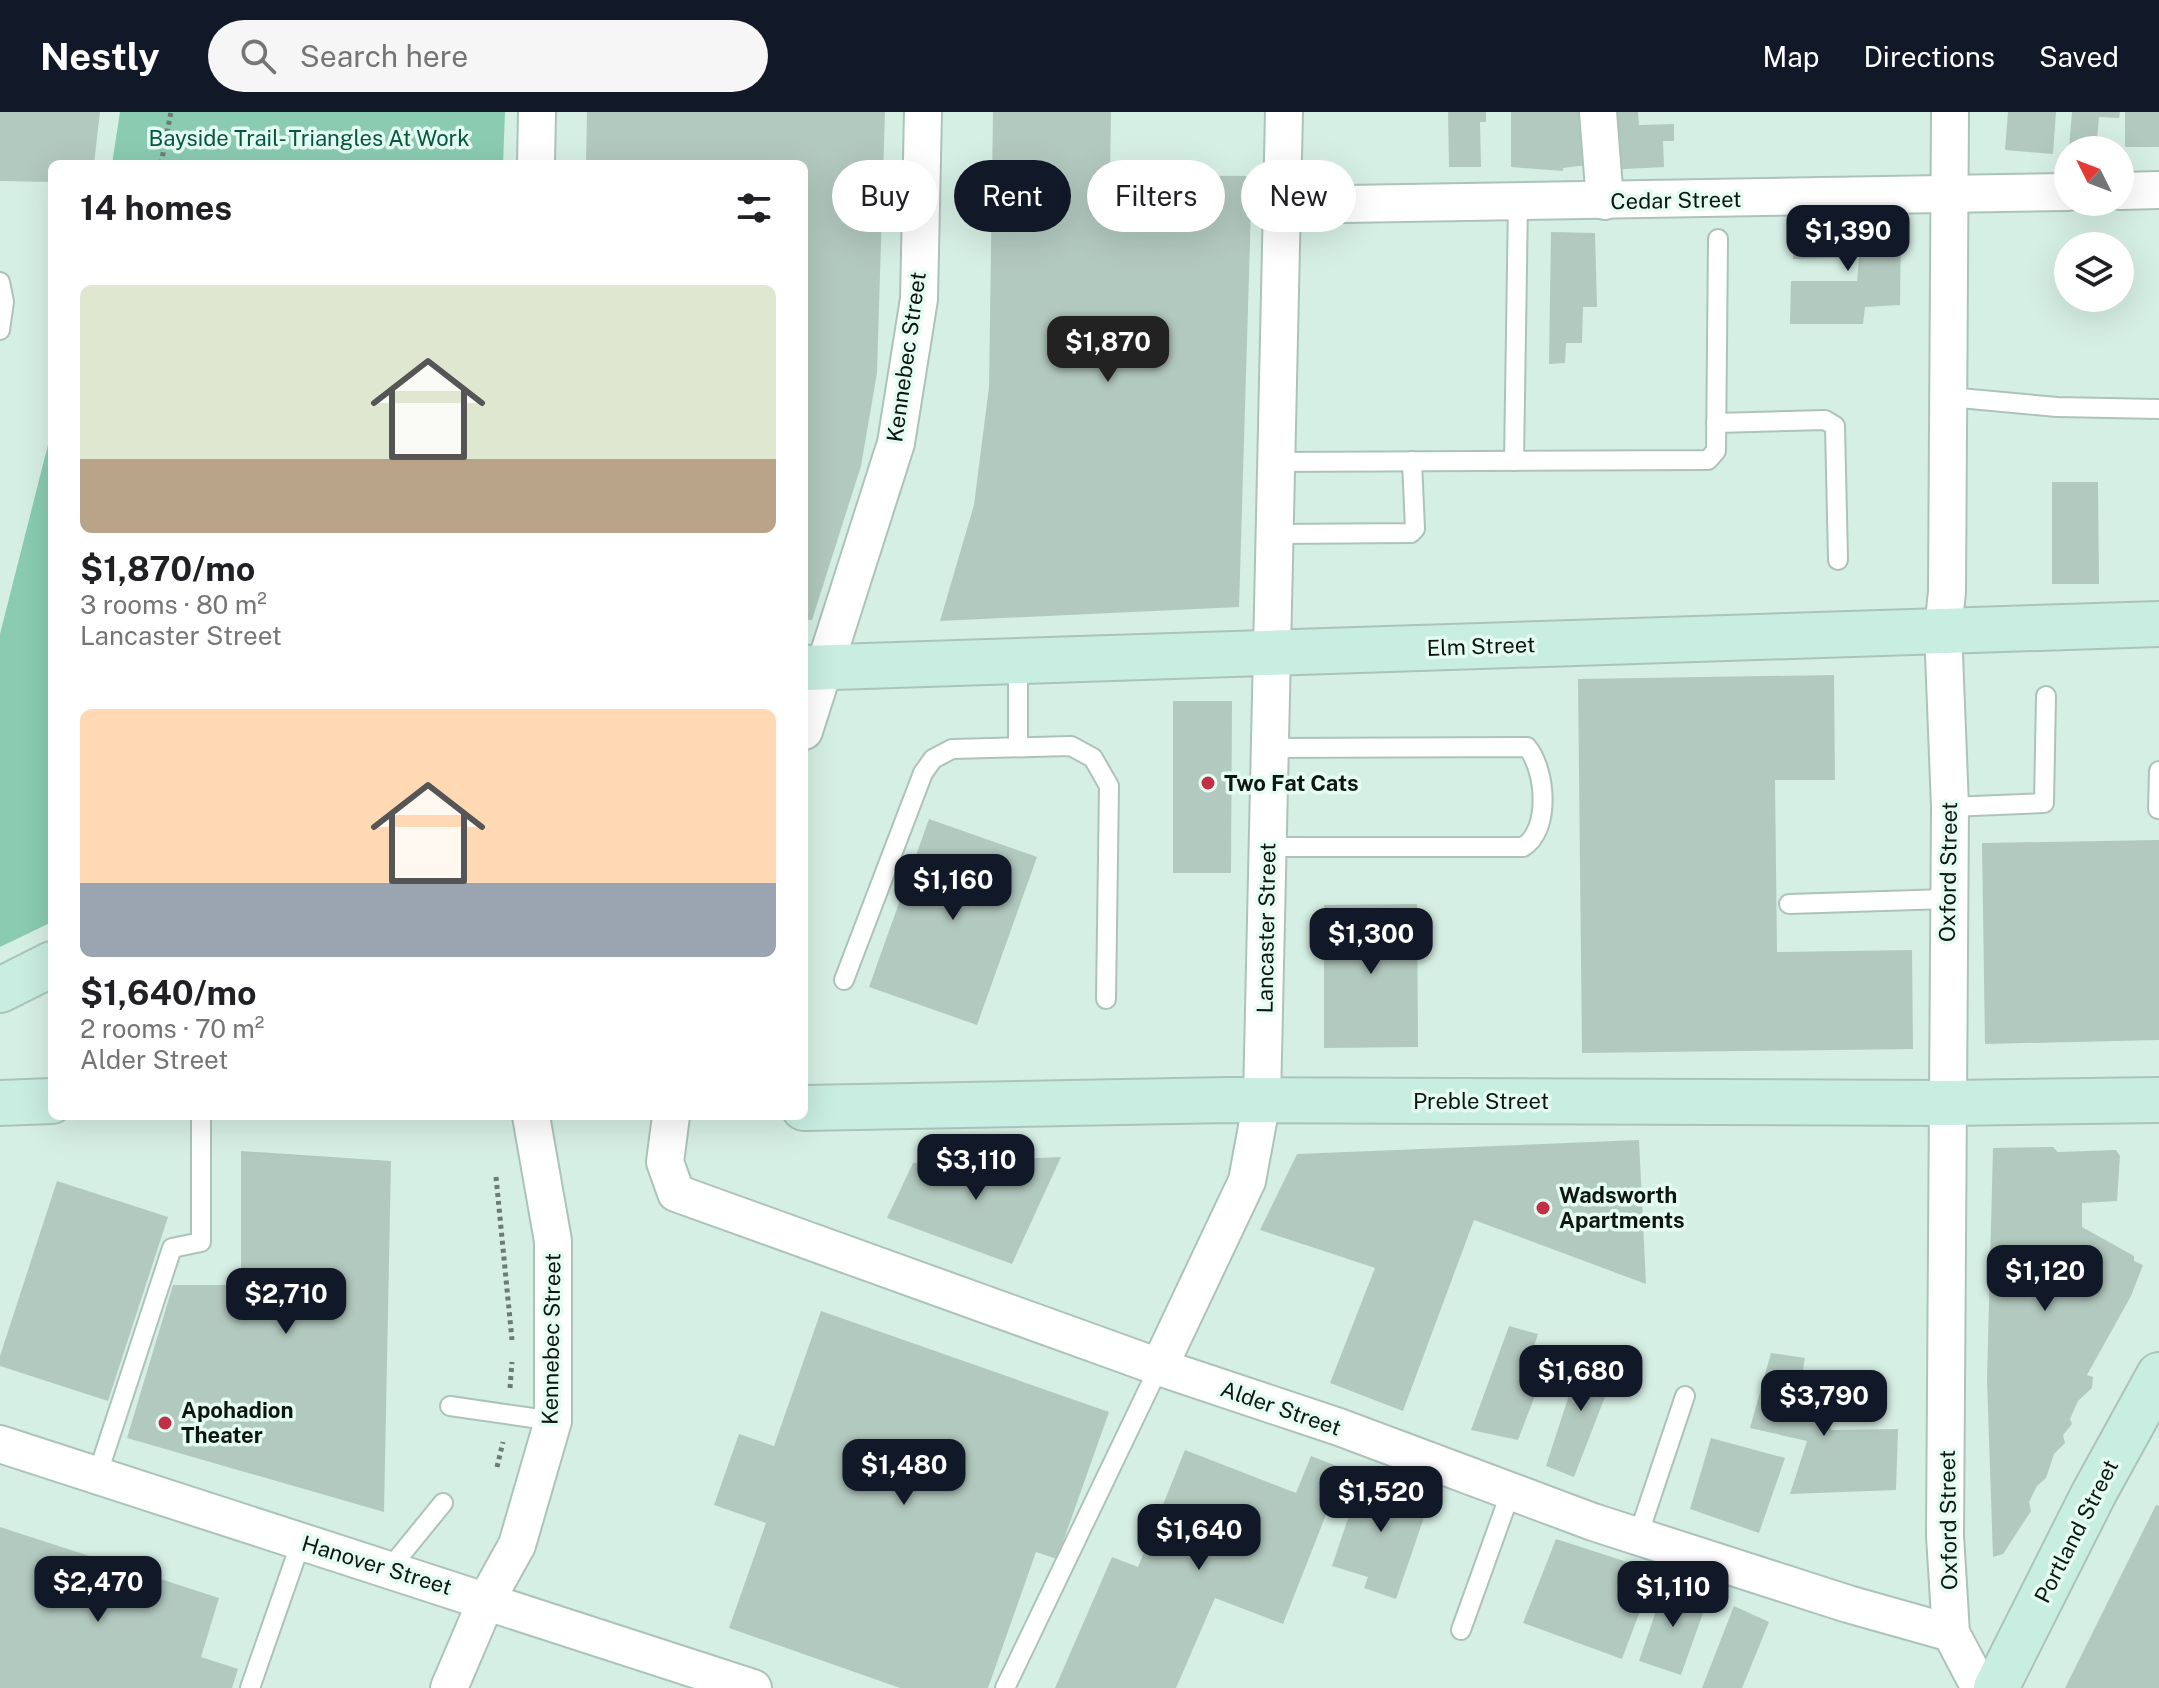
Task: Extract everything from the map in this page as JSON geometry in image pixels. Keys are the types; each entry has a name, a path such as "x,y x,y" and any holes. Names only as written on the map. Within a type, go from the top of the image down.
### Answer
{"main road":[{"name":"Elm Street","path":"815,668 2159,624"},
{"path":"0,990 48,966"},
{"name":"Preble Street","path":"808,1108 1262,1100 1949,1103 2159,1100"},
{"path":"0,1103 48,1101"},
{"name":"Portland Street","path":"1996,1688 2094,1493 2159,1375"}],"street":[{"path":"536,160 537,112"},
{"name":"Kennebec Street","path":"808,708 815,668 896,443 919,299 923,112"},
{"name":"Lancaster Street","path":"1284,112 1284,160"},
{"path":"1598,112 1605,201"},
{"name":"Oxford Street","path":"1950,112 1949,397 1943,629 1950,807 1945,1536 1951,1633"},
{"path":"2134,191 2159,190"},
{"name":"Cedar Street","path":"1356,204 2054,192"},
{"name":"Lancaster Street","path":"1159,1367 1247,1181 1262,1100 1283,232"},
{"name":"Kennebec Street","path":"449,1688 487,1599 517,1545 553,1421 553,1241 532,1120"},
{"name":"Alder Street","path":"670,1120 665,1162 676,1193 1638,1536 1848,1604 1951,1633"},
{"name":"Hanover Street","path":"0,1444 487,1599 753,1688"},
{"path":"1951,1633 1980,1688"}],"lane":[{"path":"1514,461 1518,202"},
{"path":"1278,462 1708,460 1716,451 1718,239"},
{"path":"0,282 4,302 0,330"},
{"path":"1949,397 2057,407 2159,409"},
{"path":"1716,423 1825,420 1835,426 1838,560"},
{"path":"1277,534 1411,533 1415,529 1412,461"},
{"path":"2159,624 2159,634"},
{"path":"1018,662 1018,747"},
{"path":"1950,807 2044,803 2046,696"},
{"path":"844,980 923,773 933,759 952,749 1071,746 1093,758 1109,786 1106,999"},
{"path":"1268,847 1523,847 1535,839 1542,824 1539,761 1527,747 1270,748"},
{"path":"2158,809 2159,771"},
{"path":"1789,904 1947,899"},
{"path":"97,1476 172,1248 201,1242 201,1120"},
{"name":"Lancaster Street","path":"1005,1688 1159,1367"},
{"path":"1638,1536 1685,1396"},
{"path":"450,1406 553,1421"},
{"path":"1461,1630 1511,1491"},
{"path":"390,1568 443,1503"},
{"path":"250,1688 301,1542"}],"path":[{"path":"162,160 171,112"},
{"path":"495,1473 509,1415 513,1348 496,1177"}],"green space":[{"name":"Bayside Trail- Triangles At Work","path":"120,112 505,112 503,160 113,160"},
{"path":"48,445 48,924 0,947 0,634"}],"building":[{"path":"0,112 100,112 94,160 48,160 48,182 0,181"},
{"path":"587,112 885,112 884,160 832,160 832,232 881,232 877,373 861,466 812,620 808,620 808,160 586,160"},
{"path":"993,112 1111,112 1110,160 1087,160 1087,232 1225,232 1225,176 1241,176 1241,232 1250,232 1239,607 940,621 974,505 989,387 991,232 1071,232 1071,160 992,160"},
{"path":"1448,112 1486,112 1486,122 1480,122 1481,167 1449,167"},
{"path":"1511,112 1586,112 1587,165 1563,168 1563,171 1511,167"},
{"path":"1606,112 1638,112 1639,125 1674,124 1674,141 1663,141 1664,167 1607,170"},
{"path":"2008,112 2056,112 2053,154 2005,150"},
{"path":"2072,112 2120,112 2119,118 2099,117 2097,136 2070,136"},
{"path":"2125,112 2159,112 2159,147 2134,147 2134,136 2125,136"},
{"path":"1832,225 1901,225 1900,305 1865,307 1863,324 1790,324 1791,281 1857,281 1859,257 1793,259 1794,230 1832,228"},
{"path":"1551,232 1595,233 1597,307 1583,307 1582,343 1566,343 1565,363 1549,364"},
{"path":"2052,482 2098,482 2099,584 2052,584"},
{"path":"1834,675 1835,780 1775,780 1777,952 1912,950 1913,1049 1582,1053 1578,679"},
{"path":"1173,701 1232,701 1231,873 1173,873"},
{"path":"929,819 1037,857 977,1025 869,987"},
{"path":"2159,840 2159,1040 1985,1044 1982,843"},
{"path":"1417,904 1418,1047 1324,1048 1324,905"},
{"path":"1639,1140 1646,1284 1474,1220 1403,1411 1330,1383 1375,1268 1260,1230 1297,1154"},
{"path":"2053,1147 2058,1152 2116,1150 2120,1156 2117,1201 2082,1203 2082,1227 2134,1256 2134,1261 2143,1265 2131,1296 2087,1375 2093,1377 2092,1388 2078,1401 2070,1419 2072,1424 2063,1435 2065,1443 2054,1454 2046,1478 2037,1486 2029,1502 2031,1511 2003,1554 1993,1557 1987,1380 1993,1148"},
{"path":"241,1151 391,1161 384,1512 127,1438 173,1285 241,1285"},
{"path":"1061,1157 1012,1264 887,1218 913,1163"},
{"path":"57,1181 168,1217 108,1401 0,1366 0,1356"},
{"path":"821,1311 1109,1412 1057,1559 1036,1552 988,1688 900,1688 729,1628 766,1523 714,1505 739,1434 774,1446"},
{"path":"1509,1326 1538,1334 1524,1376 1539,1385 1518,1440 1471,1430"},
{"path":"1583,1352 1618,1363 1574,1477 1546,1466"},
{"path":"1771,1353 1805,1358 1797,1403 1829,1412 1831,1430 1898,1429 1896,1490 1790,1494 1807,1441 1750,1428"},
{"path":"1711,1438 1785,1458 1759,1533 1690,1509"},
{"path":"1185,1450 1296,1493 1311,1456 1344,1469 1283,1624 1215,1598 1176,1688 1055,1688 1112,1557 1138,1567"},
{"path":"1363,1474 1431,1497 1396,1599 1364,1588 1368,1577 1332,1566"},
{"path":"2156,1505 2159,1506 2159,1688 2065,1688"},
{"path":"0,1527 219,1598 201,1657 238,1669 232,1688 0,1688"},
{"path":"1556,1539 1655,1571 1622,1659 1523,1623"},
{"path":"1666,1581 1708,1599 1681,1675 1639,1661"},
{"path":"1734,1606 1769,1622 1742,1688 1702,1688"}],"place":[{"name":"Two Fat Cats","path":"1208,783"},
{"name":"Wadsworth Apartments","path":"1543,1208"},
{"name":"Apohadion Theater","path":"165,1423"}]}
